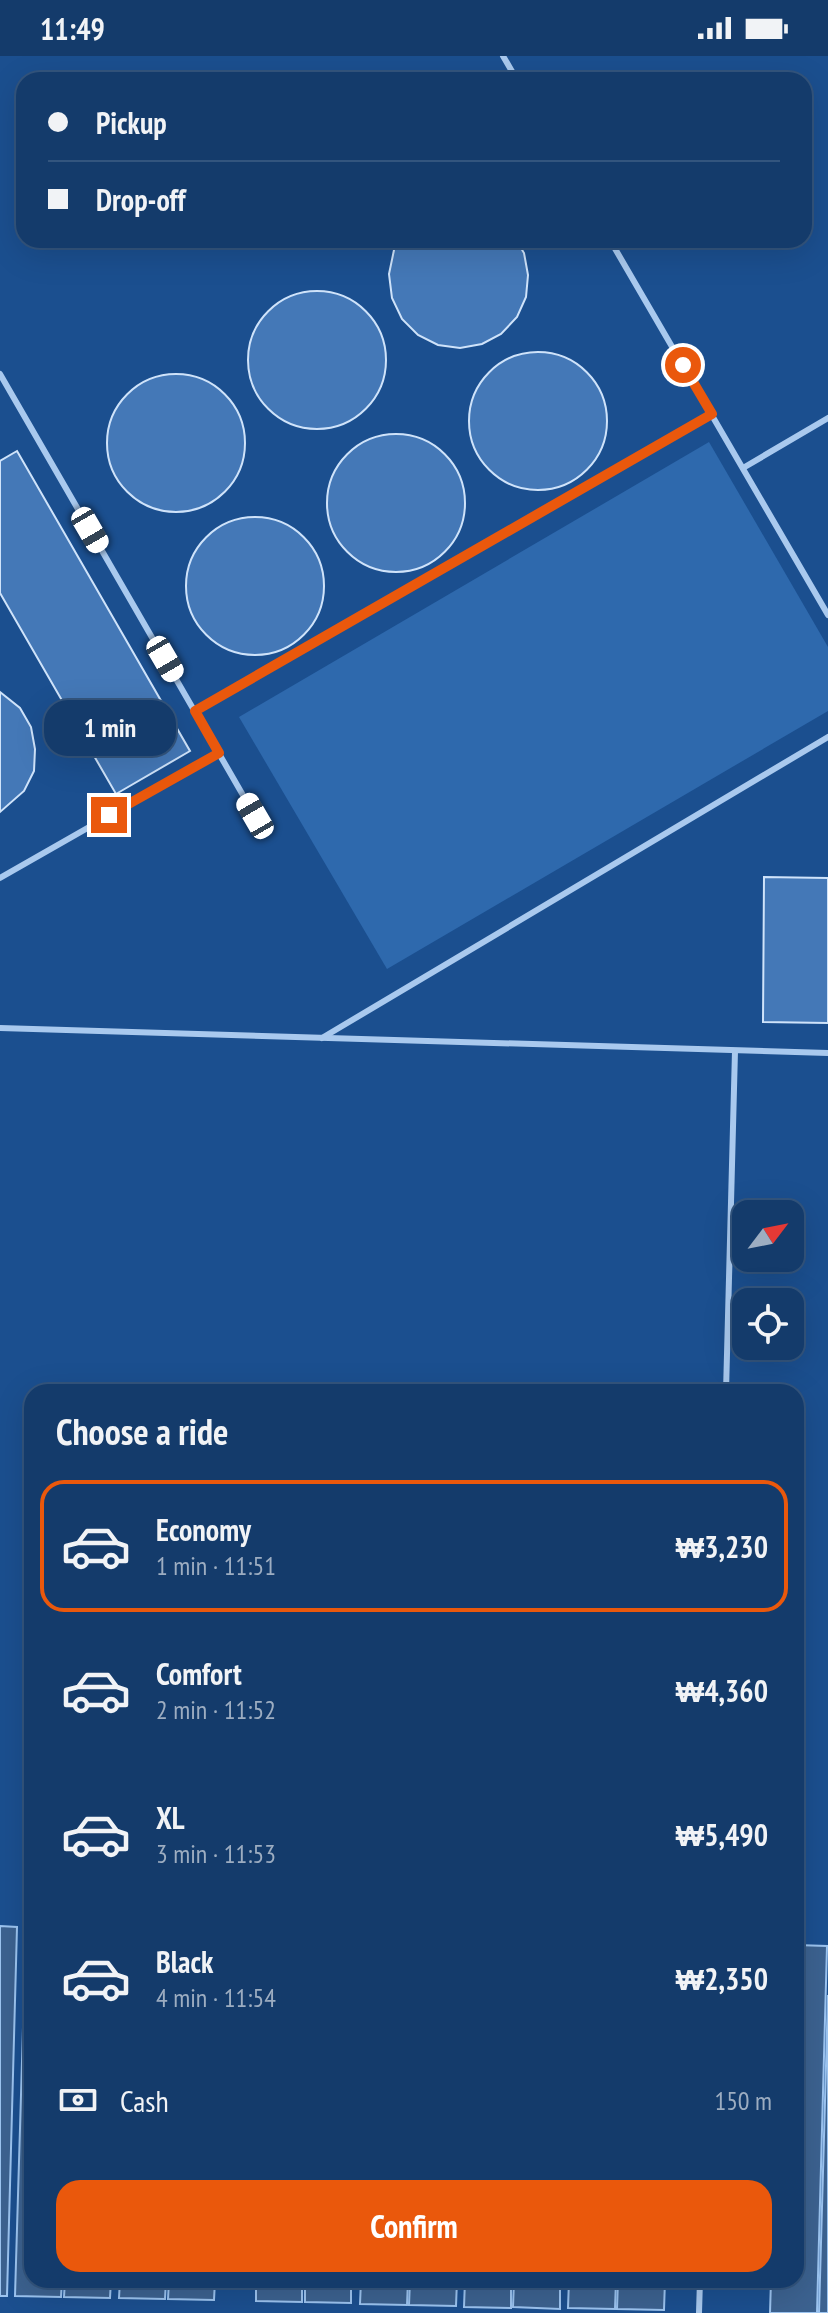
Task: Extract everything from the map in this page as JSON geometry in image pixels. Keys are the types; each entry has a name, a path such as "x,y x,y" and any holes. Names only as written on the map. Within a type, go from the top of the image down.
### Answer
{"lane":[{"path":"615,248 828,615"},
{"path":"0,374 255,816"},
{"path":"195,711 712,414"},
{"path":"743,468 828,418"},
{"path":"320,1039 828,737"},
{"path":"0,878 219,753"},
{"path":"0,1028 828,1053"},
{"path":"726,1384 735,1051"},
{"path":"699,2313 700,2288"}],"shaded area":[{"path":"709,442 828,647 828,711 387,969 239,717"},
{"path":"0,1926 17,1927 7,2296 0,2296"},
{"path":"804,1945 827,1946 817,2313 770,2313 771,2288 804,2288"},
{"path":"24,1994 24,2288 62,2288 61,2297 15,2296"},
{"path":"828,1995 828,2313 819,2313"},
{"path":"65,2288 111,2288 110,2298 64,2297"},
{"path":"120,2288 166,2288 165,2299 119,2298"},
{"path":"169,2288 215,2288 214,2300 168,2299"},
{"path":"256,2288 302,2288 302,2302 256,2301"},
{"path":"305,2288 351,2288 351,2303 305,2302"},
{"path":"361,2288 408,2288 407,2305 360,2304"},
{"path":"410,2288 457,2288 456,2306 409,2305"},
{"path":"465,2288 511,2288 511,2308 464,2307"},
{"path":"514,2288 560,2288 560,2309 513,2307"},
{"path":"569,2288 616,2288 615,2309 568,2308"},
{"path":"618,2288 665,2288 664,2310 617,2309"}],"building":[{"path":"521,248 528,275 526,297 517,317 501,334 482,344 460,348 438,345 418,335 402,319 392,298 389,274 394,250"},
{"path":"317,291 344,296 366,311 381,333 386,360 381,387 366,409 344,424 317,429 290,424 268,409 253,387 248,360 253,333 268,311 290,296"},
{"path":"538,352 565,357 587,372 602,394 607,421 602,448 587,470 565,485 538,490 511,485 489,470 474,448 469,421 474,394 489,372 511,357"},
{"path":"176,374 203,379 225,394 240,416 245,443 240,470 225,492 203,507 176,512 149,507 127,492 112,470 107,443 112,416 127,394 149,379"},
{"path":"396,434 423,439 445,454 460,476 465,503 460,530 445,552 423,567 396,572 369,567 347,552 332,530 327,503 332,476 347,454 369,439"},
{"path":"17,451 190,751 116,794 0,593 0,461"},
{"path":"255,517 282,522 304,537 319,559 324,586 319,613 304,635 282,650 255,655 228,650 206,635 191,613 186,586 191,559 206,537 228,522"},
{"path":"0,692 20,708 31,727 35,749 34,771 24,791 0,812"},
{"path":"764,877 828,878 828,1023 763,1022"}],"route":[{"path":"109,815 219,753 195,711 712,414 683,365"}]}
